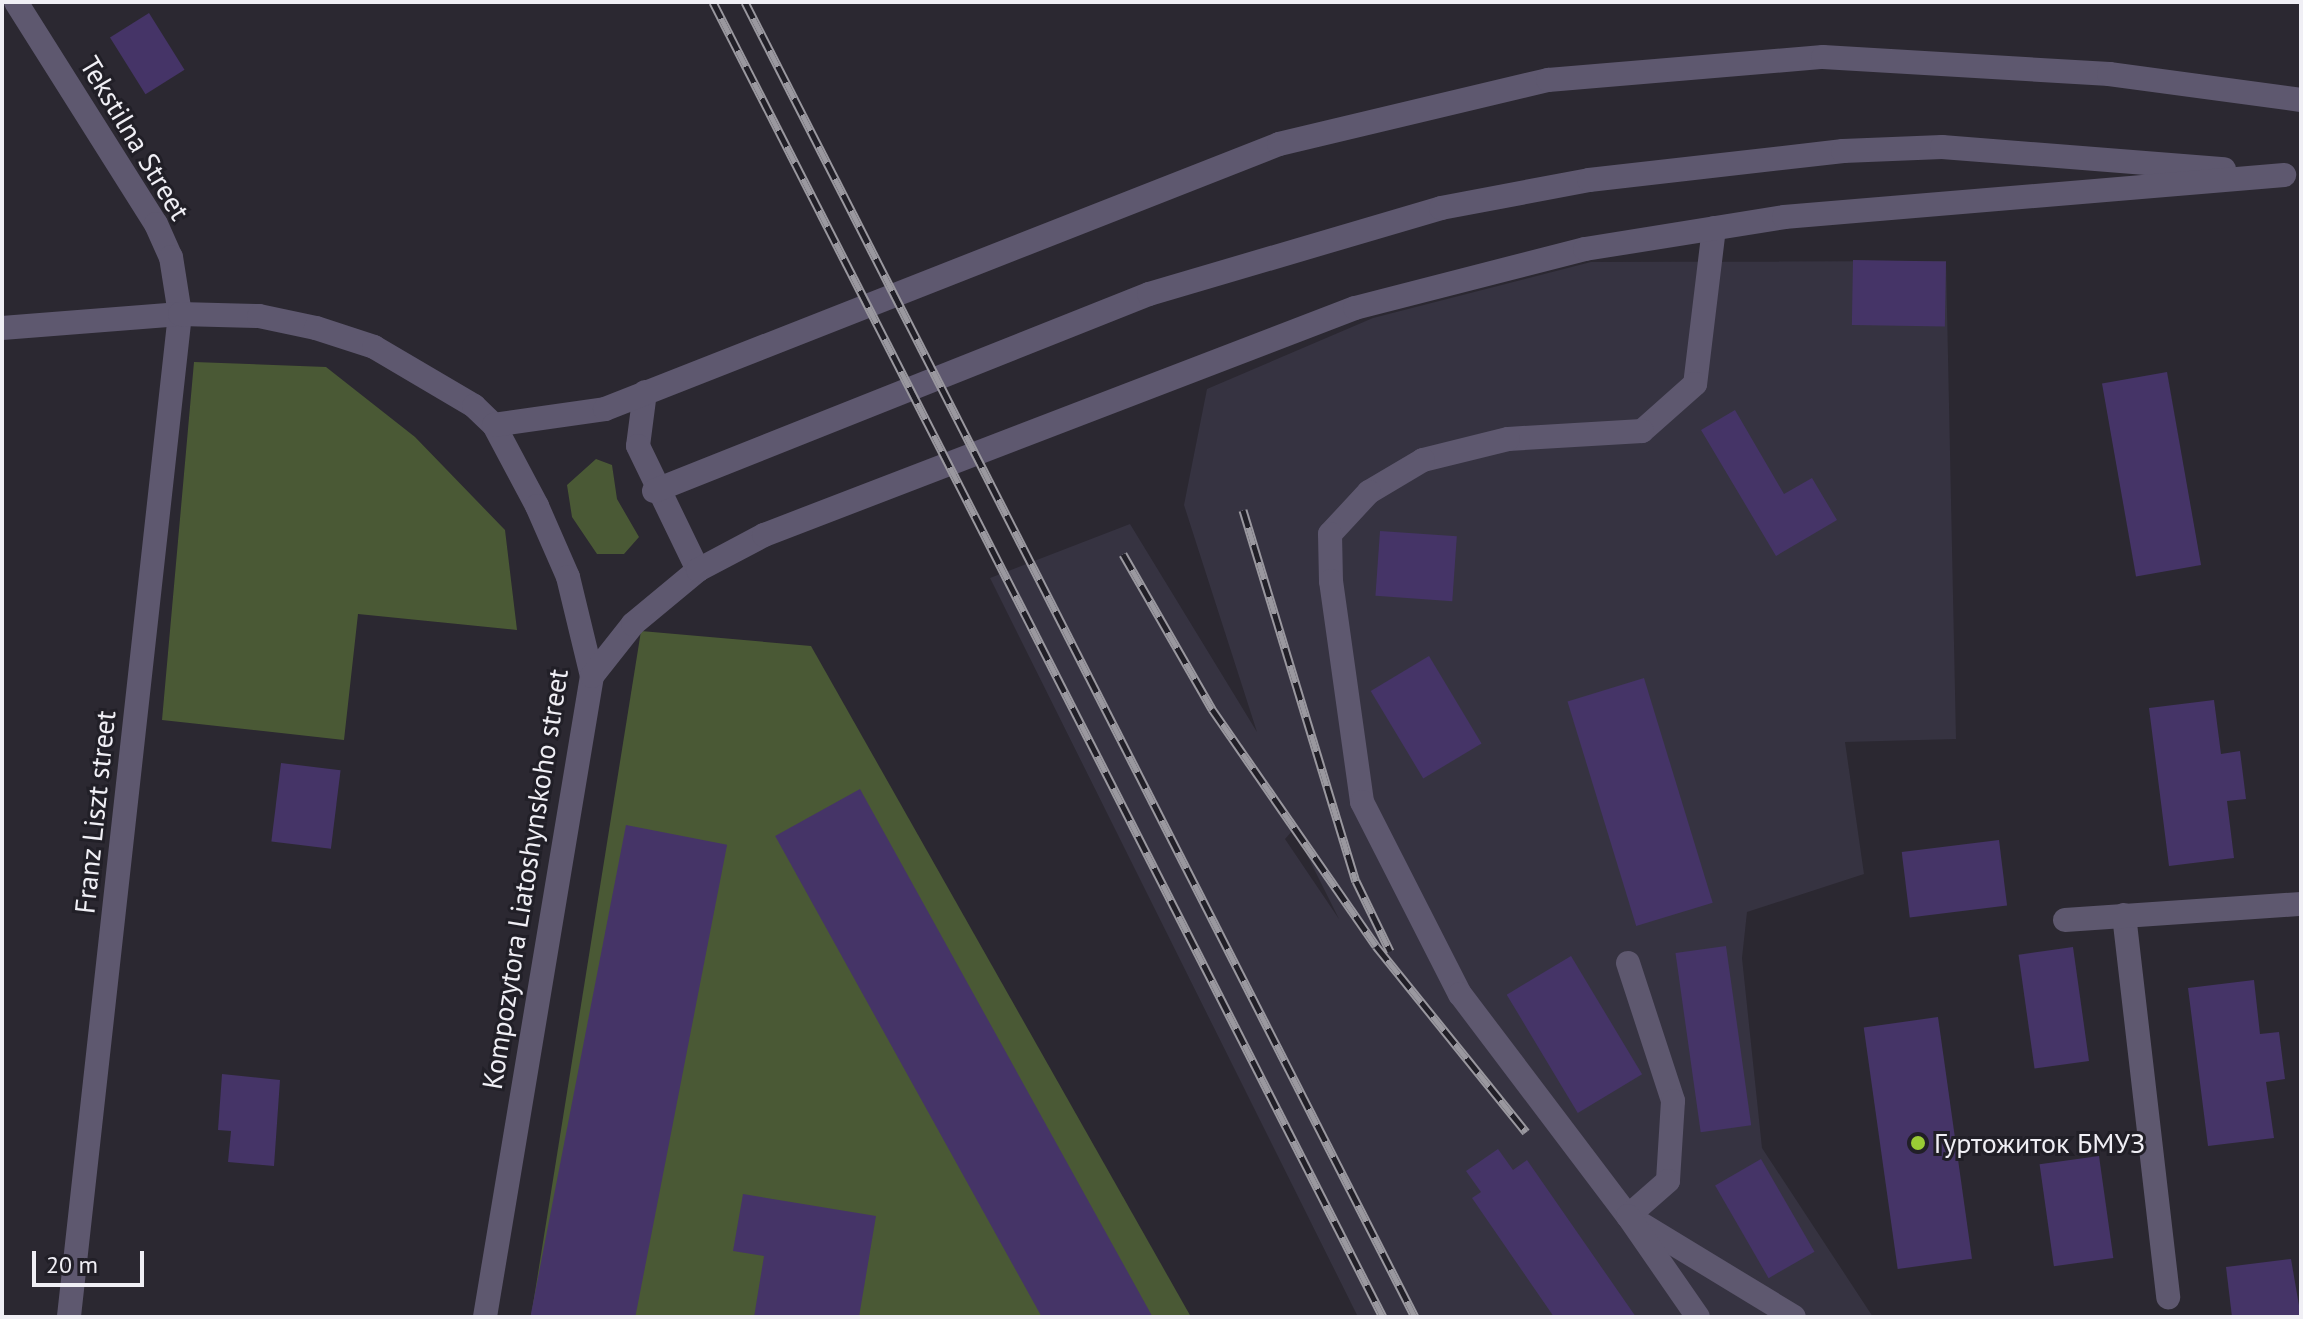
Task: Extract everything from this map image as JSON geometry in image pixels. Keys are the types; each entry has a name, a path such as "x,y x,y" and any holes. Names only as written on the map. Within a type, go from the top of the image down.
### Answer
{"street":[{"name":"Tekstilna Street","path":"16,2 156,224 171,257 180,314"},
{"path":"2,328 180,314 259,316 374,347 494,425 605,409 1279,144 1548,80 1823,57 2109,74 2301,100"},
{"path":"654,491 1149,294 1441,208 1589,180 1942,147 2292,176"},
{"path":"592,676 633,624 698,570 764,535 1341,313 1585,249 1714,228 2292,176"},
{"path":"1698,1317 1628,1216 1460,994 1362,802 1330,534 1369,492 1423,460 1508,439 1642,431 1695,384 1714,228"},
{"name":"Franz Liszt street","path":"69,1317 180,314"},
{"path":"645,392 638,446 654,491 698,570"},
{"name":"Kompozytora Liatoshynskoho street","path":"485,1317 592,676 568,577 494,425"},
{"path":"2065,920 2301,904"},
{"path":"2124,915 2168,1297"},
{"path":"1628,963 1673,1101 1668,1181 1628,1216"},
{"path":"1628,1216 1794,1317"}],"shaded area":[{"path":"1946,261 1956,739 1845,742 1864,874 1747,912 1742,958 1762,1148 1873,1317 1358,1317 990,578 1130,524 1257,732 1184,505 1207,389 1373,318 1591,262","holes":["1294,829 1339,919 1285,839"]}],"green space":[{"path":"194,362 326,367 415,437 505,530 517,630 358,614 344,740 162,720"},
{"path":"596,459 612,465 617,499 639,537 624,554 597,554 572,517 567,485"},
{"path":"641,631 811,646 1191,1317 531,1317"}],"building":[{"path":"149,13 185,70 145,94 110,37"},
{"path":"1853,260 1946,262 1945,327 1852,325"},
{"path":"2167,372 2201,565 2136,576 2102,383"},
{"path":"1735,410 1784,494 1812,478 1837,520 1776,556 1701,430"},
{"path":"1380,531 1457,536 1452,601 1375,596"},
{"path":"1429,656 1482,743 1423,778 1371,691"},
{"path":"1644,678 1713,903 1636,926 1567,701"},
{"path":"2214,700 2221,754 2240,751 2246,799 2227,801 2234,858 2169,866 2149,708"},
{"path":"281,763 341,770 331,849 271,841"},
{"path":"860,789 1153,1317 1042,1317 775,836"},
{"path":"626,825 727,845 635,1317 531,1315"},
{"path":"1999,840 2007,906 1910,917 1902,852"},
{"path":"1726,946 1751,1125 1701,1132 1675,953"},
{"path":"2073,947 2089,1061 2035,1069 2019,955"},
{"path":"1571,956 1642,1074 1578,1113 1507,995"},
{"path":"2254,980 2260,1034 2279,1032 2285,1079 2266,1082 2274,1138 2208,1146 2188,988"},
{"name":"Гуртожиток БМУЗ","path":"1938,1017 1972,1259 1898,1269 1864,1027"},
{"path":"222,1074 280,1080 274,1166 228,1162 231,1131 218,1130"},
{"path":"1498,1149 1513,1170 1527,1160 1636,1317 1554,1317 1472,1198 1481,1192 1466,1171"},
{"path":"2099,1156 2113,1258 2054,1266 2040,1164"},
{"path":"1761,1159 1814,1252 1769,1278 1715,1186"},
{"path":"743,1194 876,1216 859,1317 754,1317 764,1256 733,1251"},
{"path":"2291,1259 2301,1317 2232,1317 2226,1267"}],"railway":[{"path":"713,2 1383,1317"},
{"path":"745,2 1415,1317"},
{"path":"1243,510 1356,881 1390,951"},
{"path":"1123,554 1212,709 1376,946 1526,1132"}],"place":[{"name":"Гуртожиток БМУЗ","path":"1918,1143"}]}
